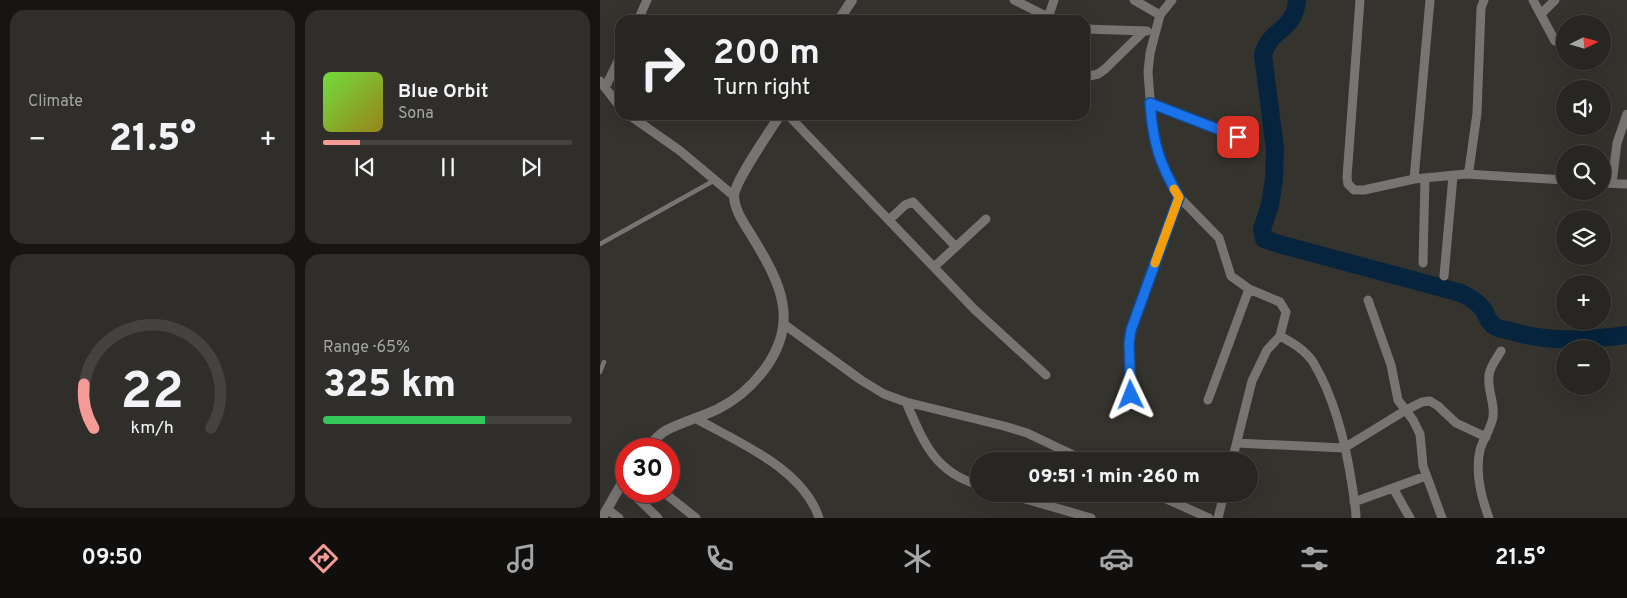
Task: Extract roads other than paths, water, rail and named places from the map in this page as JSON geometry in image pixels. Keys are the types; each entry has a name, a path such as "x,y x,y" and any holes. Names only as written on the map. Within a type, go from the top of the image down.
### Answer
{"street":[{"path":"640,15 647,0"},
{"path":"842,15 852,0"},
{"path":"1014,0 1043,15"},
{"path":"1052,15 1054,0"},
{"path":"1134,0 1160,16"},
{"path":"1172,0 1160,16 1150,53 1148,72 1152,126 1158,156 1179,197 1214,232 1223,248 1226,267 1230,276 1249,289 1280,302 1286,312 1280,336 1267,350 1252,381 1234,452"},
{"path":"1360,0 1348,184 1354,190 1364,190 1414,179 1466,174 1556,179"},
{"path":"1414,179 1430,0"},
{"path":"1466,174 1475,126 1481,8 1484,0"},
{"path":"1533,0 1555,41"},
{"path":"1541,14 1555,0"},
{"path":"1090,29 1155,32"},
{"path":"1090,76 1098,74 1105,69 1144,31"},
{"path":"615,65 603,84 615,100"},
{"path":"1150,103 1238,137"},
{"path":"1627,114 1617,143 1612,183 1627,184"},
{"path":"636,120 679,150 734,196 740,216 774,275 781,295 785,325 780,341 764,370 738,397 717,410 664,432 658,438"},
{"path":"734,196 741,178 777,120"},
{"path":"793,120 974,309 1046,375"},
{"path":"1444,276 1453,176"},
{"path":"1424,263 1425,178"},
{"path":"1126,408 1131,395 1129,344 1131,330 1179,197"},
{"path":"889,220 905,205 913,202 956,247"},
{"path":"934,267 986,219"},
{"path":"1208,400 1249,289"},
{"path":"1368,300 1391,365 1398,400 1420,434 1423,466 1442,518"},
{"path":"785,325 861,380 884,394 906,402 1027,433 1067,452"},
{"path":"1280,336 1302,349 1313,362 1324,386 1336,416 1344,448 1356,518"},
{"path":"1489,518 1483,503 1479,481 1480,450 1493,419 1489,376 1491,368 1501,351"},
{"path":"1237,443 1344,448 1406,410 1422,402 1430,401 1456,423 1486,437"},
{"path":"906,402 927,446 936,460 948,471 970,482"},
{"path":"695,418 771,461 784,471 807,494 819,518"},
{"path":"1354,502 1426,476"},
{"path":"1394,488 1410,518"},
{"path":"615,498 605,514 619,518"},
{"path":"1036,502 1091,518"},
{"path":"1173,502 1209,518"},
{"path":"1218,518 1222,502"},
{"path":"642,503 658,518"},
{"path":"677,503 696,518"}],"lane":[{"path":"600,244 715,180"},
{"path":"600,372 604,362"}],"waterway":[{"path":"1297,0 1292,18 1266,46 1263,55 1275,149 1274,179 1270,205 1262,229 1264,239 1461,293 1478,304 1491,323 1501,329 1554,339 1583,339 1627,335"}]}
